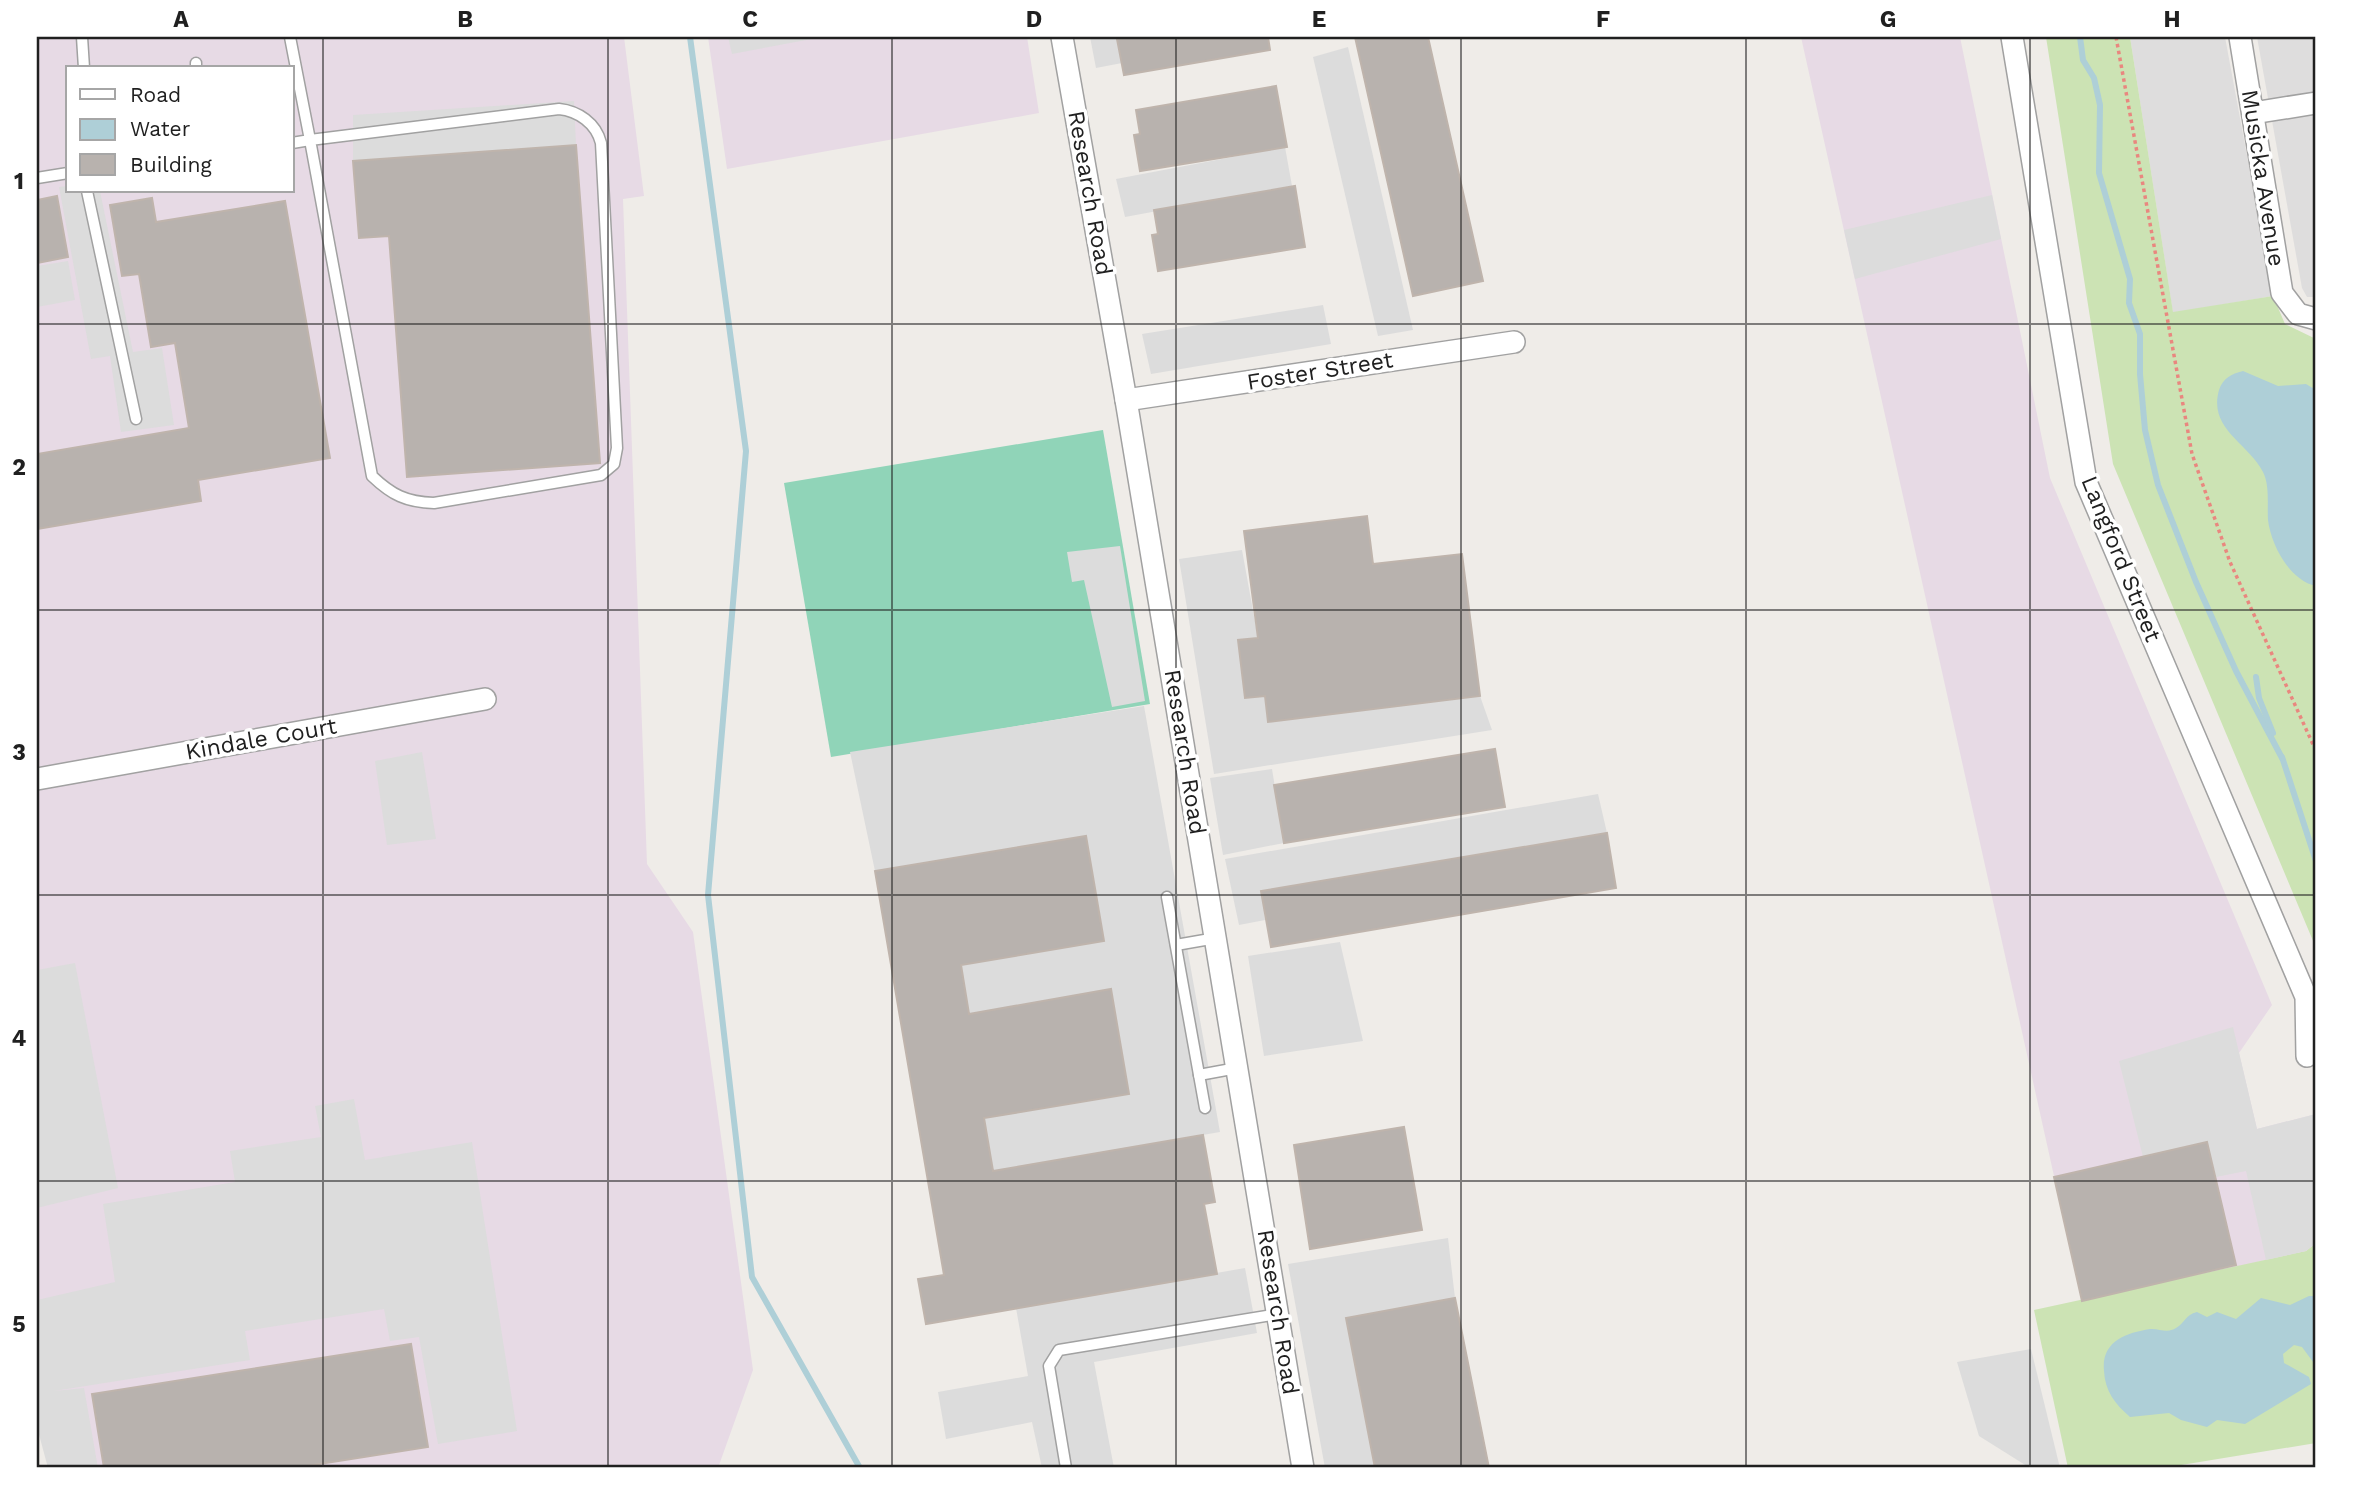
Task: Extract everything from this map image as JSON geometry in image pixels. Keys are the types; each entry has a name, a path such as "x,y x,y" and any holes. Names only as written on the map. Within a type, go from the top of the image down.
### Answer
{"street":[{"name":"Research Road","path":"1062,37 1126,400 1303,1468"},
{"name":"Langford Street","path":"2012,37 2086,482 2306,997 2308,1056"},
{"name":"Musicka Avenue","path":"2240,37 2282,293 2307,316"},
{"path":"2253,113 2316,103"},
{"name":"Foster Street","path":"1126,400 1514,342"},
{"name":"Kindale Court","path":"37,779 485,699"}],"lane":[{"path":"82,37 84,66"},
{"path":"290,37 310,140 372,476 388,491 407,502 434,503 601,475 614,464 617,447 601,143 599,133 592,125 574,111 559,109 310,140 294,143"},
{"path":"37,178 66,173"},
{"path":"87,192 135,419"},
{"path":"1167,897 1205,1108"},
{"path":"1176,945 1216,938"},
{"path":"1199,1075 1237,1068"},
{"path":"1066,1468 1049,1366 1059,1350 1278,1314"}],"path":[{"path":"2116,37 2192,454 2230,562 2316,751"}],"shaded area":[{"path":"37,37 624,37 644,196 623,199 647,864 693,932 753,1370 718,1468 65,1468 37,1339"},
{"path":"708,37 1027,37 1039,113 727,169"},
{"path":"728,37 817,37 817,38 732,54"},
{"path":"1090,37 1123,37 1117,39 1122,63 1096,68"},
{"path":"1801,37 1960,37 2050,478 2272,1005 2239,1053 2257,1129 2316,1114 2316,1243 2306,1251 2082,1302"},
{"path":"2130,37 2225,37 2273,296 2173,313"},
{"path":"2257,37 2316,37 2316,297 2307,297 2302,288"},
{"path":"1348,47 1413,330 1378,336 1313,57"},
{"path":"574,101 576,145 353,161 353,115"},
{"path":"1285,147 1292,186 1125,217 1116,179"},
{"path":"66,186 66,192 100,192 133,352 162,348 174,425 121,432 110,356 91,359 59,187"},
{"path":"1992,195 2001,239 1855,279 1844,230"},
{"path":"68,261 75,300 37,307 37,266"},
{"path":"1323,305 1331,344 1151,374 1142,334"},
{"path":"1120,546 1145,701 1112,707 1084,580 1072,582 1067,552"},
{"path":"1242,550 1258,638 1238,641 1245,698 1265,696 1268,721 1480,696 1492,730 1214,774 1179,559"},
{"path":"1144,706 1220,1132 993,1171 984,1118 1129,1094 1111,990 969,1014 961,965 875,871 850,752"},
{"path":"422,752 436,839 387,845 375,761"},
{"path":"1272,769 1284,843 1223,855 1210,778"},
{"path":"1598,794 1607,833 1262,891 1265,920 1239,925 1225,859"},
{"path":"1340,942 1363,1041 1264,1056 1248,956"},
{"path":"75,963 118,1188 37,1208 37,970"},
{"path":"2233,1027 2257,1129 2316,1114 2316,1243 2306,1251 2266,1260 2246,1171 2216,1177 2207,1142 2143,1157 2119,1061"},
{"path":"354,1099 365,1160 472,1142 517,1431 438,1444 419,1337 390,1341 384,1309 245,1331 250,1360 54,1391 84,1388 98,1468 48,1468 37,1427 37,1300 115,1282 103,1204 235,1182 230,1151 321,1137 315,1106"},
{"path":"1448,1238 1455,1298 1346,1319 1375,1468 1325,1468 1288,1264"},
{"path":"1245,1268 1257,1333 1094,1362 1114,1468 1042,1468 1032,1422 946,1439 938,1392 1028,1376 1016,1308"},
{"path":"2031,1349 2060,1468 2030,1468 1979,1436 1957,1362"}],"green space":[{"path":"2046,37 2130,37 2173,312 2273,296 2285,324 2316,339 2316,948 2113,464"},
{"path":"1103,430 1150,704 831,757 784,483"},
{"path":"2316,1243 2316,1443 2163,1468 2068,1468 2034,1310 2306,1251"}],"water":[{"path":"2243,371 2278,386 2306,384 2316,390 2316,586 2298,577 2283,561 2270,530 2263,472 2231,435 2219,415 2217,404 2223,382"},
{"path":"2309,1296 2316,1296 2316,1366 2302,1347 2294,1345 2283,1354 2284,1363 2309,1377 2311,1384 2245,1424 2217,1420 2207,1427 2181,1420 2169,1413 2130,1417 2115,1402 2109,1391 2105,1378 2106,1353 2124,1336 2150,1329 2173,1330 2197,1312 2207,1317 2217,1312 2236,1319 2261,1298 2290,1305"}],"building":[{"path":"1268,37 1270,50 1124,75 1117,39"},
{"path":"1355,37 1428,37 1483,281 1413,296"},
{"path":"1276,86 1287,147 1140,171 1134,135 1140,134 1136,110"},
{"path":"576,145 600,463 407,477 389,236 359,238 353,161"},
{"path":"1295,186 1305,247 1158,271 1152,235 1158,234 1154,210"},
{"path":"57,196 68,257 37,263 37,200"},
{"path":"152,198 156,222 285,201 330,458 198,480 201,501 37,529 37,454 189,428 175,343 151,347 139,274 122,276 110,205"},
{"path":"1367,516 1373,564 1462,554 1480,696 1268,722 1265,696 1245,698 1238,640 1258,638 1244,531"},
{"path":"1495,749 1505,807 1284,843 1274,785"},
{"path":"1607,833 1616,888 1271,947 1261,891"},
{"path":"1086,836 1104,941 961,965 969,1014 1111,989 1129,1094 984,1118 993,1171 1203,1135 1215,1202 1204,1204 1217,1274 926,1324 918,1279 944,1275 875,871"},
{"path":"1404,1127 1422,1230 1310,1249 1294,1145"},
{"path":"2207,1142 2236,1265 2082,1301 2054,1177"},
{"path":"1455,1298 1489,1468 1375,1468 1346,1318"},
{"path":"411,1344 428,1447 294,1468 104,1468 92,1394"}],"waterway":[{"path":"690,37 746,451 708,895 752,1277 860,1468"},
{"path":"2080,37 2083,60 2094,78 2100,105 2099,173 2130,279 2129,303 2140,334 2145,430 2158,485 2196,582 2236,671 2282,758"},
{"path":"2256,677 2259,698 2273,733"},
{"path":"2282,757 2316,861"}]}
